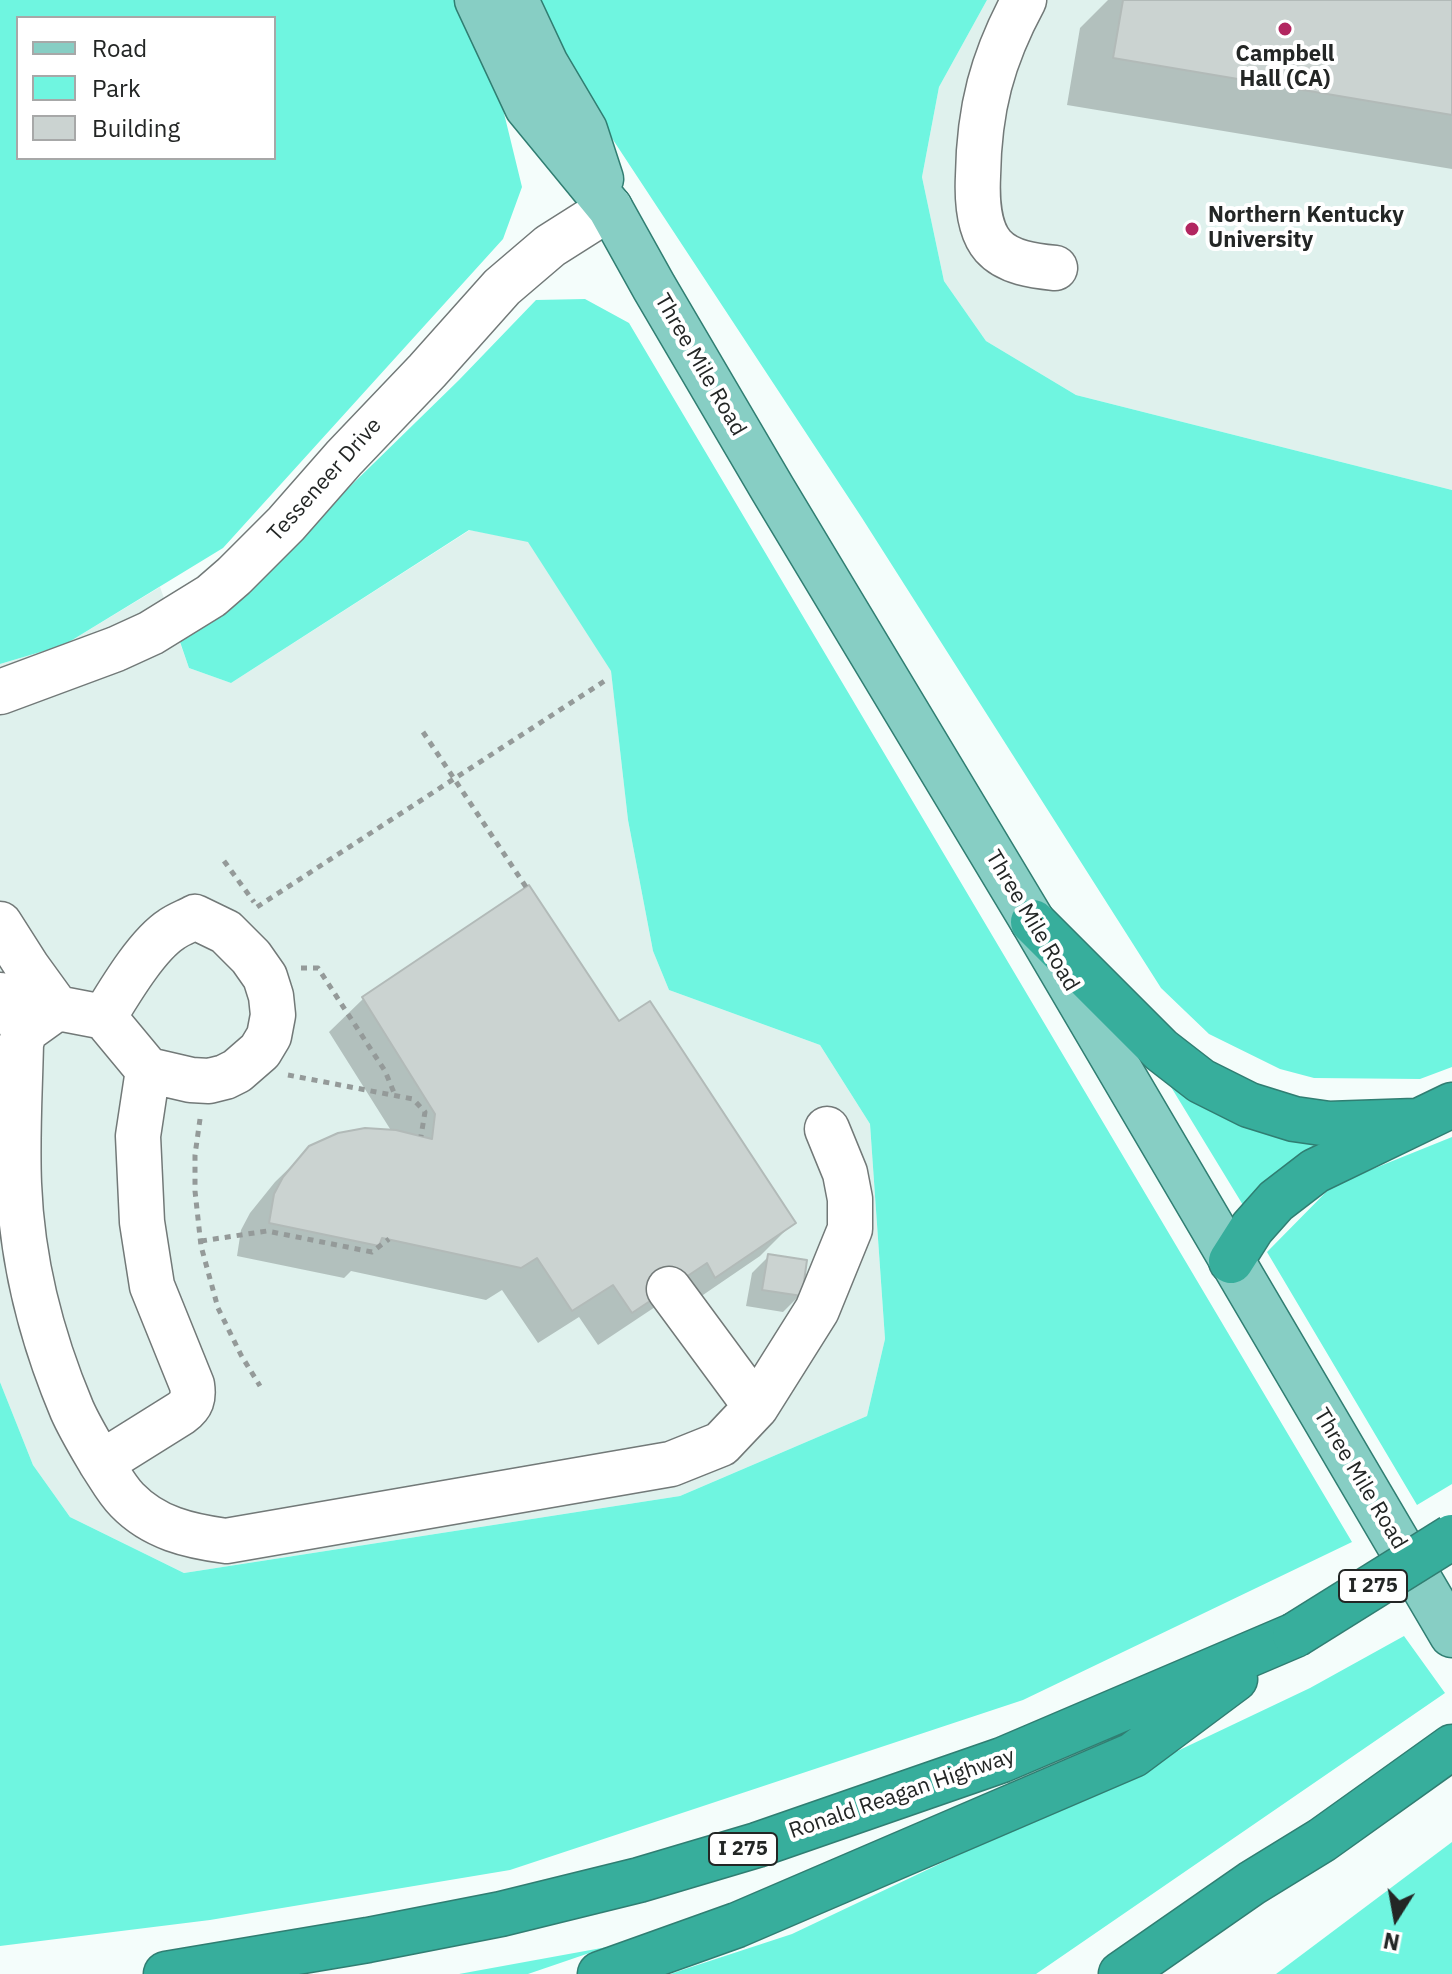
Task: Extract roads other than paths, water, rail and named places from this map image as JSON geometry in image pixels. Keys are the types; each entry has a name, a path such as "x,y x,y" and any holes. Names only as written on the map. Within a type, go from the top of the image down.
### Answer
{"highway":[{"path":"1033,922 1161,1050 1201,1081 1249,1105 1294,1119 1329,1124 1433,1113"},
{"path":"1231,1261 1252,1228 1276,1201 1315,1171 1433,1113"},
{"name":"I 275","path":"1295,1635 1452,1537"},
{"path":"600,1974 737,1925 1133,1755 1295,1635"},
{"name":"Ronald Reagan Highway","path":"166,1974 501,1914 639,1880 757,1845 1002,1760 1295,1635"},
{"path":"1121,1974 1252,1883 1322,1840 1452,1747"}],"main road":[{"name":"Three Mile Road","path":"477,0 527,107 610,208 772,488 1033,922 1452,1635"},
{"name":"Three Mile Road","path":"516,0 546,64 585,130 610,208"}],"street":[{"path":"1024,0 1007,31 982,111 977,200 982,224 992,246 1007,257 1055,268"},
{"name":"Tesseneer Drive","path":"0,692 116,649 151,633 211,596 277,533 502,287 550,246 610,208"},
{"path":"195,917 226,932 251,957 265,977 273,1015 269,1036 260,1051 237,1071 209,1081 148,1070 104,1017 149,952 171,929 195,917"},
{"path":"0,924 28,968 41,1019"},
{"path":"0,995 41,1019 104,1017"},
{"path":"41,1019 21,1043 19,1184 27,1255 55,1364 73,1412 126,1500 152,1520 191,1536 226,1541 671,1464 721,1444 756,1407 817,1310 850,1229 850,1199 845,1173 827,1129"},
{"path":"101,1463 181,1413 189,1407 193,1396 192,1385 152,1286 142,1222 138,1136 148,1070"},
{"path":"669,1289 756,1407"}],"place":[{"name":"Campbell Hall (CA)","path":"1285,29"},
{"name":"Northern Kentucky University","path":"1192,229"}]}
